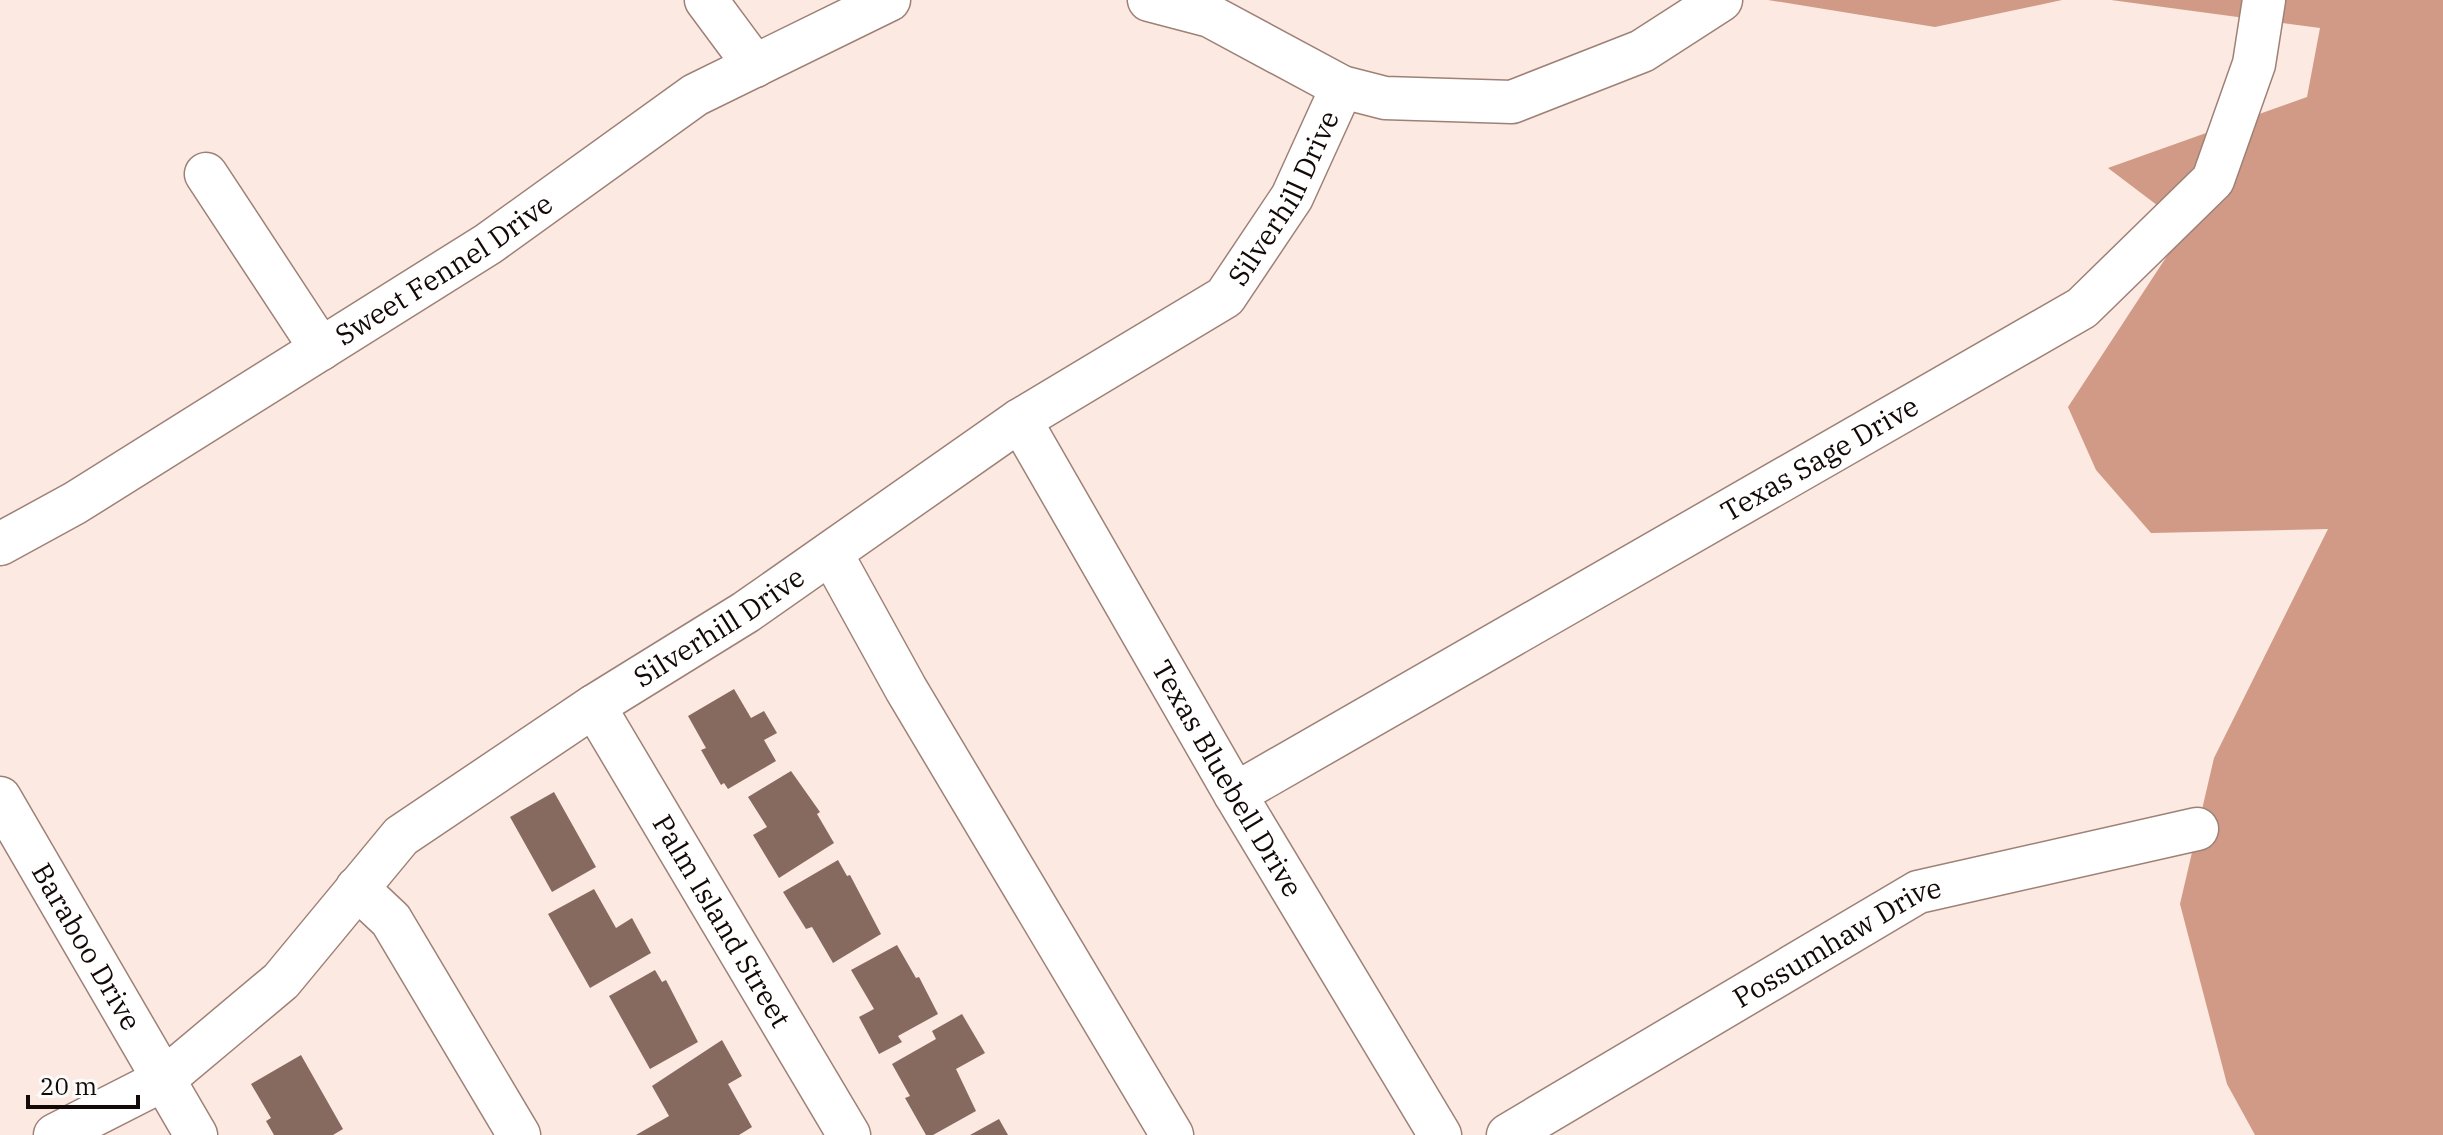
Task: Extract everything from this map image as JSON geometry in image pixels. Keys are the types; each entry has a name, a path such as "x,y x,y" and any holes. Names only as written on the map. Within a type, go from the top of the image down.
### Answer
{"street":[{"path":"706,0 755,66"},
{"name":"Sweet Fennel Drive","path":"0,544 75,503 488,244 695,95 889,0"},
{"path":"1149,0 1210,16 1342,87 1385,98 1512,102 1642,51 1721,0"},
{"name":"Texas Sage Drive","path":"1235,794 2082,308 2213,180 2254,64 2264,0"},
{"name":"Silverhill Drive","path":"55,1135 163,1080 281,981 401,836 594,706 746,612 1020,420 1225,297 1292,197 1342,87"},
{"path":"206,174 321,349"},
{"name":"Texas Bluebell Drive","path":"1020,420 1235,794 1440,1135"},
{"path":"831,553 906,689 1172,1135"},
{"name":"Palm Island Street","path":"594,706 849,1135"},
{"name":"Baraboo Drive","path":"0,798 196,1135"},
{"name":"Possumhaw Drive","path":"1508,1135 1918,892 2197,829"},
{"path":"357,888 391,920 519,1135"}],"shaded area":[{"path":"1768,0 2062,0 1935,27"},
{"path":"2111,0 2443,0 2443,1135 2255,1135 2227,1084 2180,904 2214,758 2328,529 2151,533 2096,470 2068,407 2186,227 2108,168 2307,97 2320,28"}],"building":[{"path":"734,689 751,718 764,711 777,733 764,740 776,761 728,789 724,783 721,785 701,750 706,748 688,716"},
{"path":"791,771 820,812 817,814 834,843 779,878 753,835 767,827 748,797"},
{"path":"554,792 596,867 552,892 510,817"},
{"path":"838,860 847,876 850,875 881,934 833,963 812,927 806,929 783,892"},
{"path":"594,889 616,928 632,918 651,953 590,988 548,914"},
{"path":"897,945 916,978 919,977 938,1014 898,1036 902,1042 879,1054 859,1017 874,1009 851,970"},
{"path":"655,970 662,982 666,980 698,1042 650,1069 609,996"},
{"path":"962,1014 985,1053 956,1069 976,1111 933,1135 926,1135 905,1098 910,1096 892,1064 936,1039 932,1031"},
{"path":"722,1040 742,1076 728,1084 752,1127 739,1135 636,1135 669,1116 652,1086"},
{"path":"301,1055 343,1129 333,1135 274,1135 266,1121 271,1118 251,1084"},
{"path":"999,1119 1008,1135 970,1135"}]}
